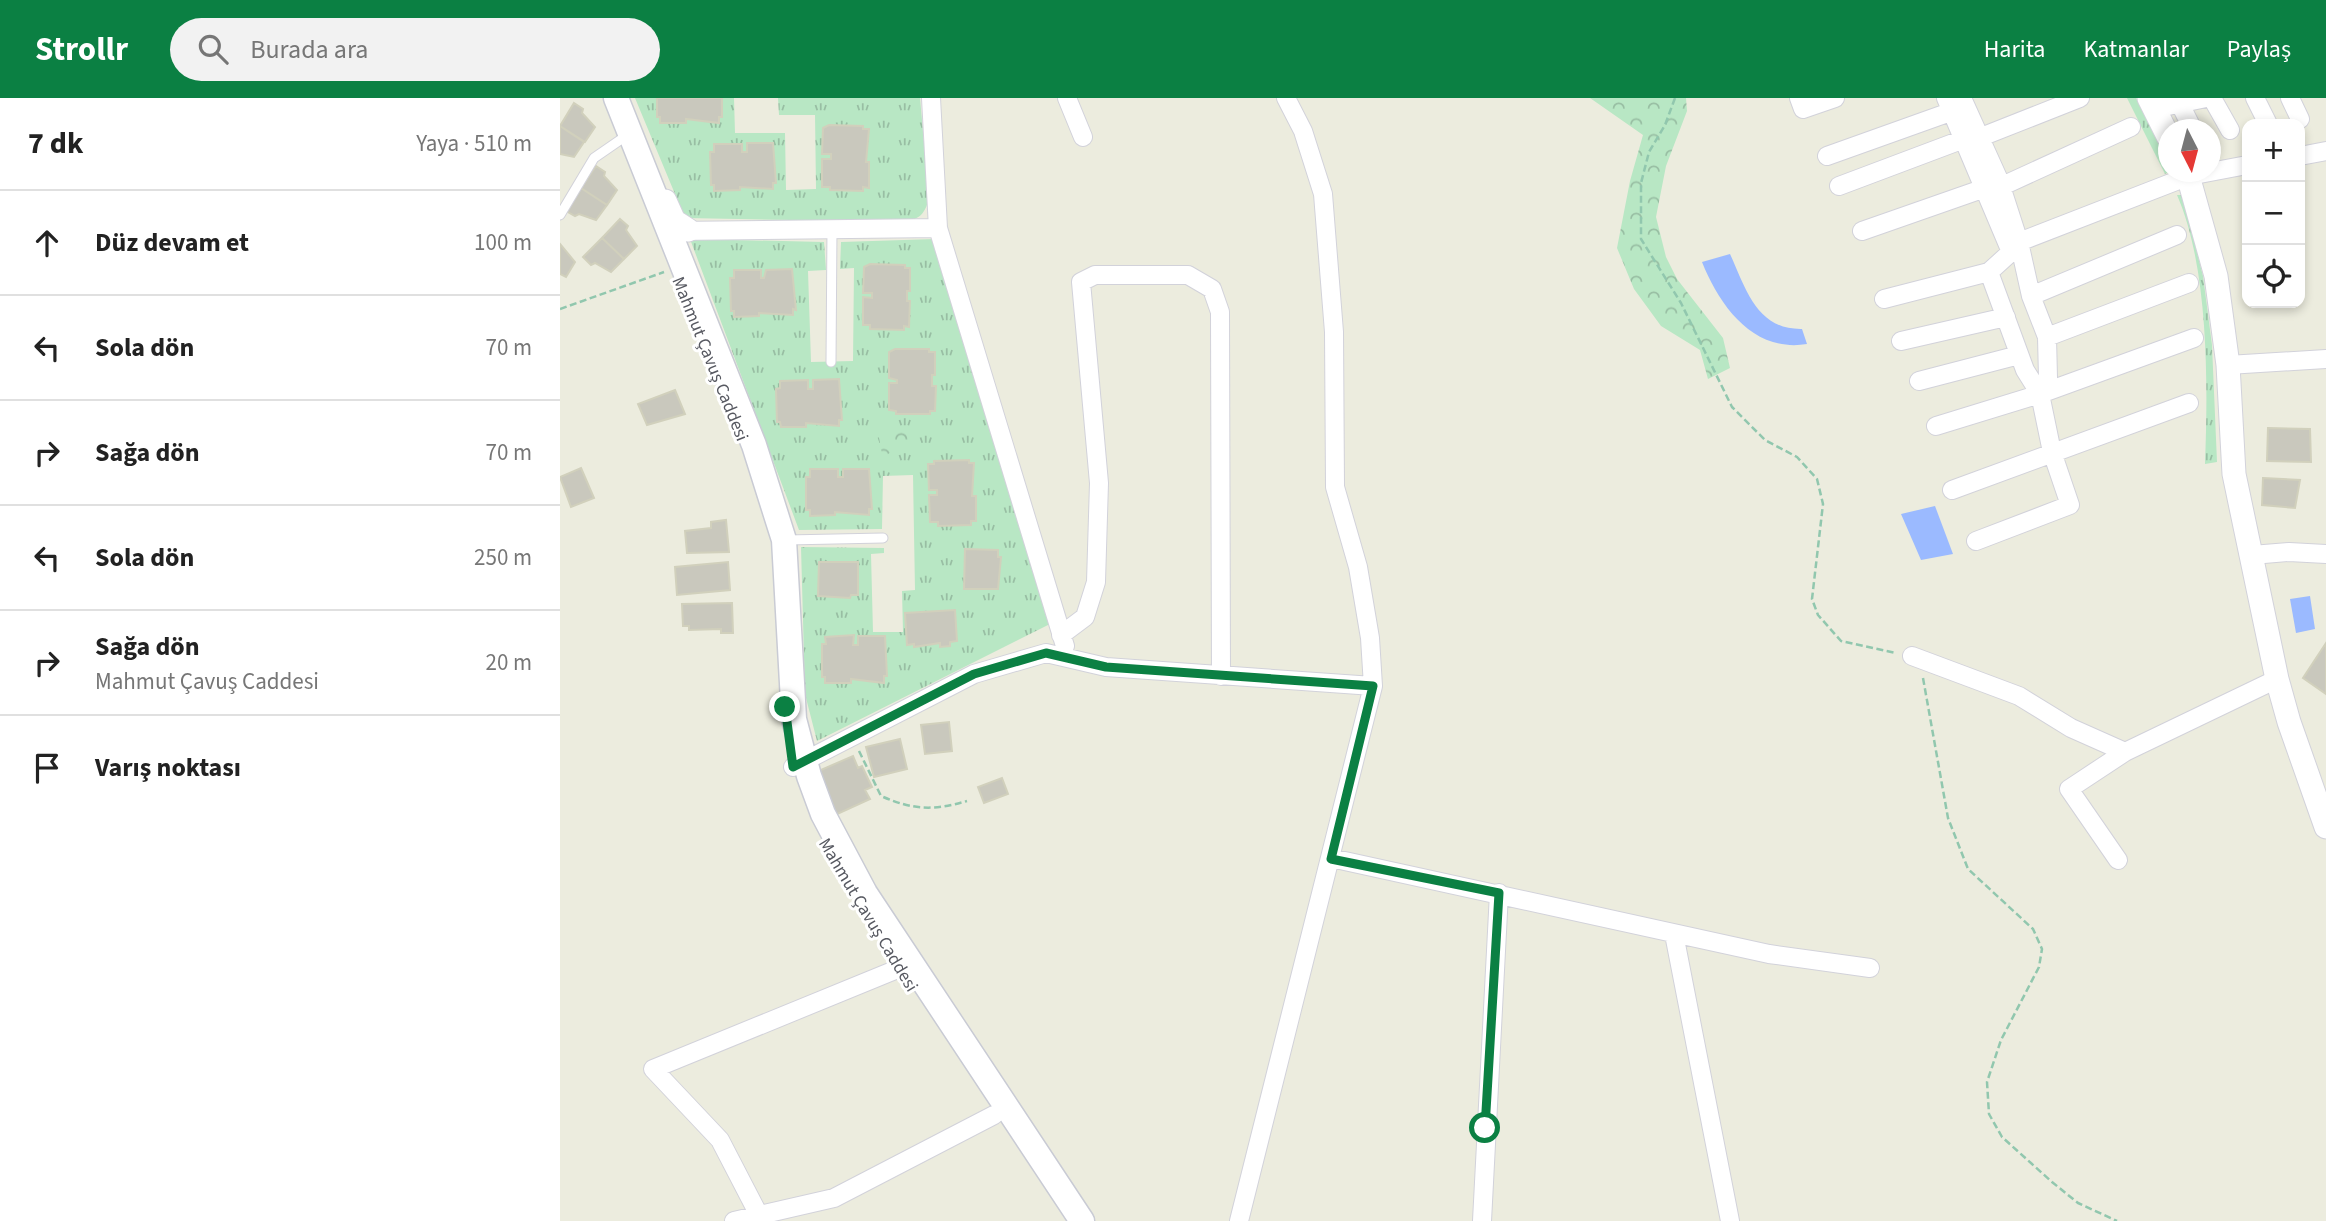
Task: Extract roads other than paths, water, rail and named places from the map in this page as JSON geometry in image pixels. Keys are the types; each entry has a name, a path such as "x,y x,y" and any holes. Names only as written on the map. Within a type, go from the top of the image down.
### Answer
{"main road":[{"name":"Mahmut Çavuş Caddesi","path":"606,98 622,138 673,231 674,269 781,540 785,707 807,760 817,832 849,890 1066,1221"},
{"path":"616,98 673,231 754,445 781,540 794,719 822,814 860,885 1082,1221"}],"street":[{"path":"624,98 674,221 673,231 938,228"},
{"path":"931,98 938,228 1069,659"},
{"path":"1066,98 1083,137"},
{"path":"1239,1221 1373,686 1370,638 1358,567 1335,487 1334,332 1323,194 1303,131 1286,98"},
{"path":"1799,98 1803,109 1835,98"},
{"path":"1839,186 2080,98"},
{"path":"2159,119 2151,103 2206,98"},
{"path":"2212,98 2230,130"},
{"path":"2255,98 2265,119"},
{"path":"2290,98 2300,119"},
{"path":"2178,101 2187,119"},
{"path":"1827,156 1954,102 2020,242 2031,296 2047,337 2048,378 2040,394"},
{"path":"1862,231 1993,187 2132,127"},
{"path":"2305,155 2326,151"},
{"path":"2221,169 2242,166"},
{"path":"2020,242 2168,182"},
{"path":"2190,182 2216,276 2228,365 2234,474 2277,679 2289,722 2326,827"},
{"path":"1884,299 1989,272 2011,252 1993,187"},
{"path":"2031,296 2177,235"},
{"path":"1976,541 2070,505 2052,452 2040,394 2019,355 1989,272"},
{"path":"1061,635 1085,617 1096,582 1099,483 1081,282 1095,275 1188,275 1212,289 1220,312 1221,676"},
{"path":"2047,337 2189,283"},
{"path":"1902,341 2006,317"},
{"path":"1936,426 2040,394 2194,338"},
{"path":"1919,381 2019,355"},
{"path":"2228,365 2326,359"},
{"path":"1952,490 2189,403"},
{"path":"2252,555 2289,552 2326,554"},
{"path":"807,760 974,674 1046,653 1106,667 1373,686"},
{"path":"1912,656 2019,696 2071,728 2125,752"},
{"path":"2118,860 2068,789 2125,752 2277,679"},
{"path":"1331,859 1499,893 1769,954 1870,968"},
{"path":"1482,1221 1499,893"},
{"path":"1674,934 1730,1221"},
{"path":"760,1217 720,1140 653,1069 900,968"},
{"path":"734,1221 834,1198 995,1115"}],"lane":[{"path":"560,215 594,158 622,138"},
{"path":"831,362 832,229"},
{"path":"781,540 883,538"}],"water":[{"path":"1730,254 1755,305 1774,323 1787,328 1802,329 1807,344 1788,345 1771,341 1755,334 1729,310 1702,262"},
{"path":"1935,506 1953,554 1921,560 1901,514"},
{"path":"2310,596 2315,629 2296,633 2290,599"}]}
